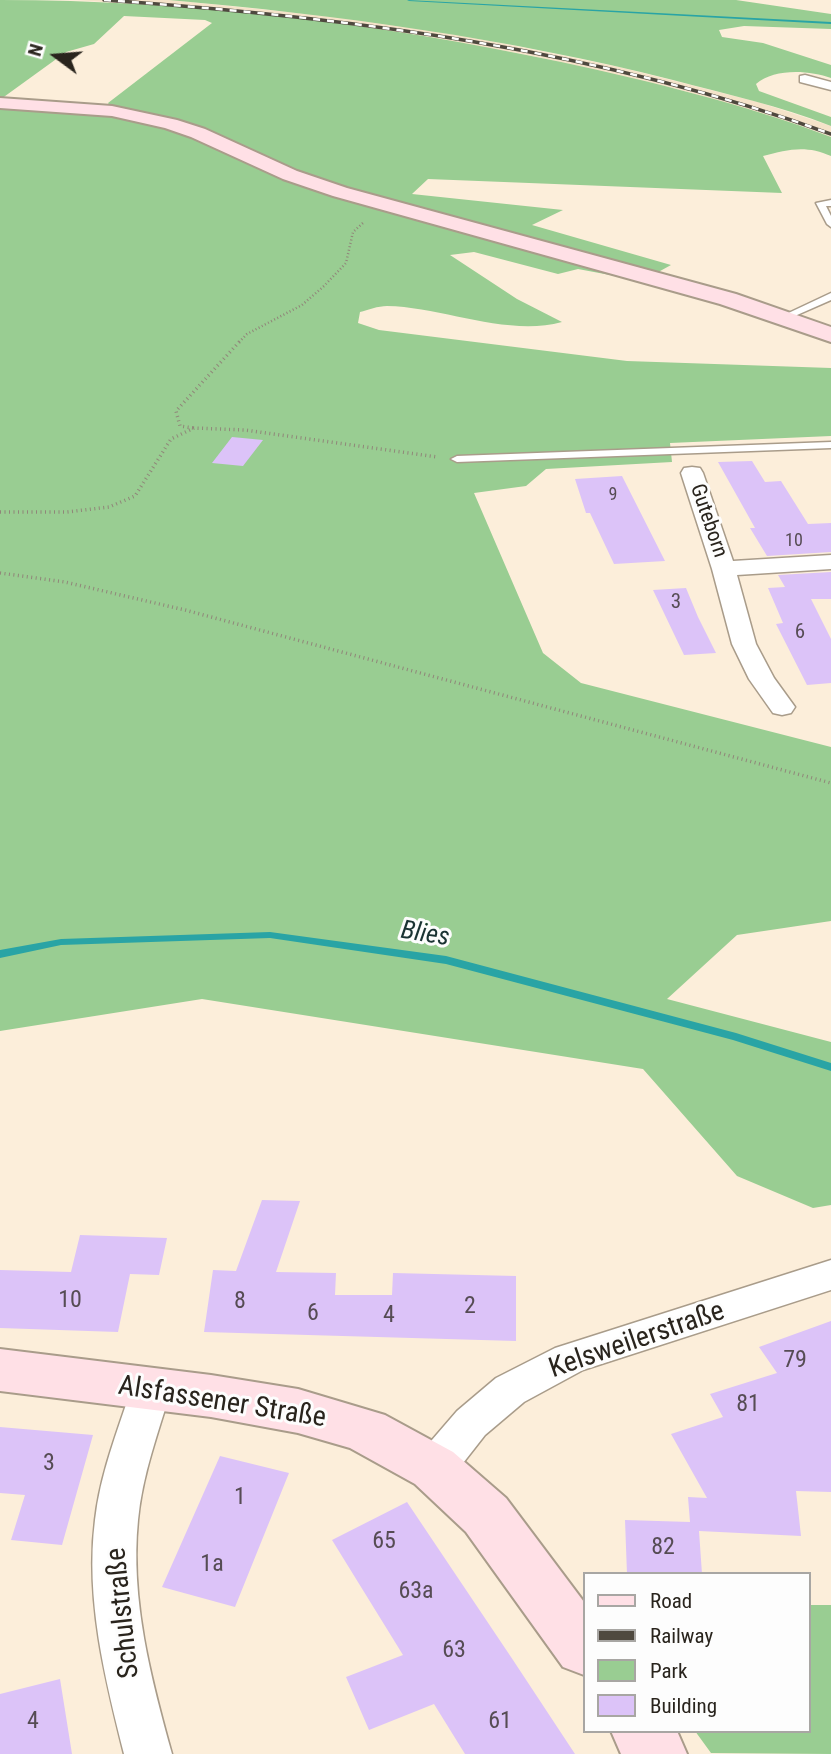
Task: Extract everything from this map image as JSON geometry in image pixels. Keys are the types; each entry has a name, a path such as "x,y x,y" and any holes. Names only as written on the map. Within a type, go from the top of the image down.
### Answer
{"main road":[{"path":"0,103 112,111 170,124 198,133 290,175 394,207 728,299 831,335"},
{"name":"Alsfassener Straße","path":"0,1370 212,1396 298,1411 366,1431 434,1468 486,1516 582,1644"},
{"path":"641,1733 656,1754"}],"street":[{"path":"805,79 831,86"},
{"name":"Guteborn","path":"692,473 724,569 744,644 762,679 782,706"},
{"name":"Guteborn","path":"724,569 831,562"},
{"name":"Kelsweilerstraße","path":"434,1468 471,1423 510,1390 569,1359 831,1275"},
{"name":"Schulstraße","path":"148,1754 126,1665 118,1607 115,1535 130,1460 151,1390"}],"lane":[{"path":"831,203 820,203 831,224"},
{"path":"785,317 831,296"},
{"path":"457,459 831,445"}],"path":[{"path":"394,207 373,214 353,232 346,263 302,305 247,334 176,411 180,426 245,430 457,459"},
{"path":"0,512 67,512 109,507 135,496 171,439 194,428"},
{"path":"0,573 65,582 185,610 831,783"}],"shaded area":[{"path":"77,0 169,0 338,17 445,32 619,67 758,102 831,126 831,137 677,89 519,53 217,10"}],"green space":[{"path":"0,0 212,9 422,36 561,62 664,86 765,114 831,137 831,156 814,150 797,149 763,156 782,193 428,179 412,194 563,210 532,225 671,265 642,281 578,269 558,274 474,252 450,255 517,299 562,322 541,326 497,324 387,306 360,312 358,323 379,330 627,361 831,368 831,436 670,443 672,462 546,469 526,486 474,493 543,653 581,683 831,747 831,921 737,935 667,999 831,1042 831,1205 813,1208 737,1176 643,1069 202,999 0,1031","holes":["124,16 205,20 212,23 108,103 110,106 1,99 66,52 94,44"]},
{"path":"169,0 736,0 831,14 831,29 744,26 719,30 722,37 763,43 831,65 831,78 813,73 792,72 772,75 756,84 759,91 831,117 831,126 792,112 673,80 485,40 296,13"},
{"path":"810,1605 831,1605 831,1754 711,1753 696,1733 810,1733"}],"building":[{"path":"232,437 263,440 243,466 212,463"},
{"path":"752,461 765,482 781,481 808,524 831,523 831,552 767,556 750,528 755,528 718,462"},
{"path":"622,476 665,561 614,564 590,513 586,513 575,479"},
{"path":"831,572 831,599 811,599 831,639 831,683 807,685 776,624 783,623 768,588 785,587 778,575"},
{"path":"686,588 716,653 684,655 653,590"},
{"path":"262,1200 300,1201 276,1272 336,1273 335,1295 392,1295 393,1273 516,1276 516,1341 204,1332 213,1270 236,1271"},
{"path":"80,1235 167,1238 159,1275 130,1274 118,1332 0,1328 0,1270 71,1272"},
{"path":"831,1321 831,1492 796,1491 801,1536 699,1531 702,1572 627,1572 625,1520 690,1522 688,1497 707,1498 671,1434 723,1417 710,1394 777,1373 759,1347"},
{"path":"0,1427 93,1435 62,1545 11,1540 25,1495 0,1493"},
{"path":"220,1456 289,1473 235,1607 162,1587"},
{"path":"407,1502 575,1754 465,1754 434,1704 369,1730 346,1677 403,1655 332,1540"},
{"path":"60,1679 72,1754 0,1754 0,1694"}],"waterway":[{"path":"409,0 831,23"},
{"name":"Blies","path":"0,954 61,942 270,935 446,960 736,1037 831,1067"}],"railway":[{"path":"104,0 289,16 472,42 654,80 831,134"}]}
